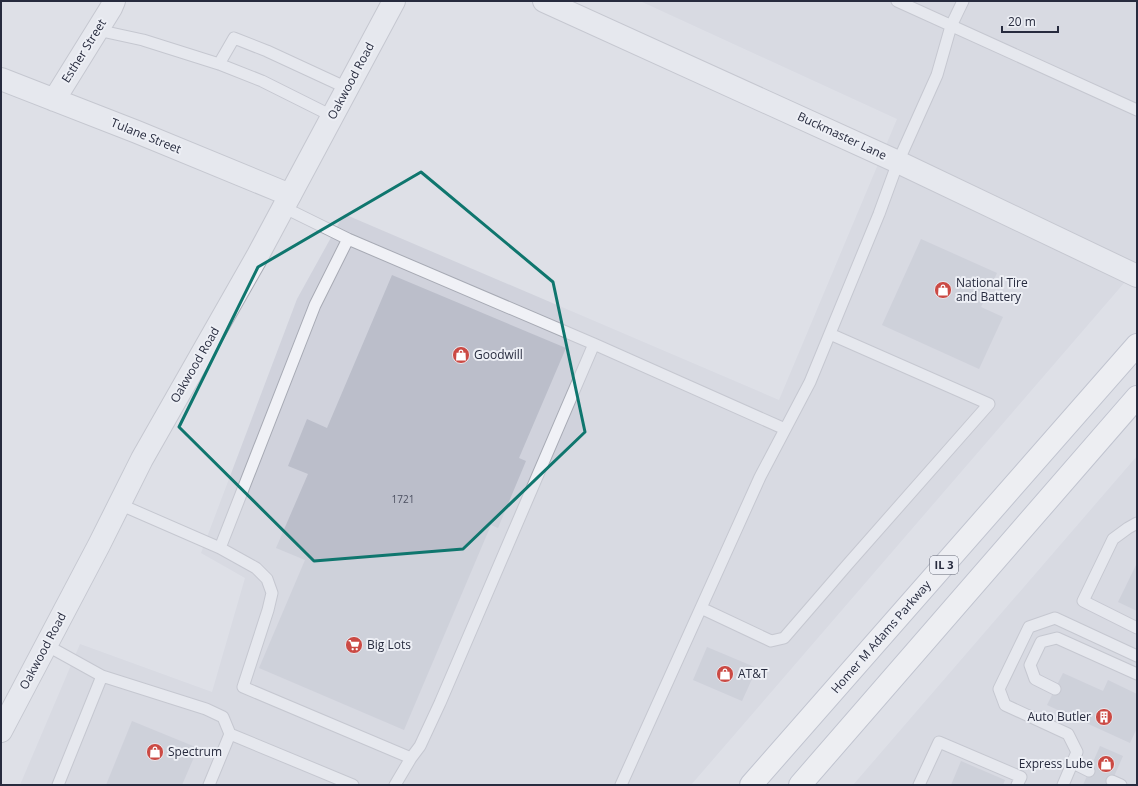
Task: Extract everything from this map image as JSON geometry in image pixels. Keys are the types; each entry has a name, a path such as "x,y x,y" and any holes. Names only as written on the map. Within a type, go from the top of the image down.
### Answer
{"main road":[{"name":"Homer M Adams Parkway","path":"751,785 1137,345"},
{"path":"800,785 1137,397"}],"street":[{"name":"Esther Street","path":"54,100 114,1"},
{"name":"Oakwood Road","path":"1,731 142,459 258,255 394,1"},
{"name":"Buckmaster Lane","path":"544,1 568,6 1137,276"},
{"name":"Tulane Street","path":"1,79 188,152 287,201"}],"lane":[{"path":"897,1 1137,110"},
{"path":"621,785 760,477 810,382 879,214 898,162 937,75 952,26 963,1"},
{"path":"97,30 143,40 219,64 262,81 332,116"},
{"path":"219,64 234,38 267,51 347,88"},
{"path":"287,201 348,239 594,344 785,429"},
{"path":"220,548 315,305 348,239"},
{"path":"701,608 771,641 784,638 989,404 830,334"},
{"path":"395,785 420,746 440,703 594,344"},
{"path":"119,504 220,548 256,568 267,579 272,592 268,610 243,687 411,758"},
{"path":"1137,523 1113,539 1082,601 1137,628"},
{"path":"1063,785 1077,752 1068,734 1005,705 999,689 1029,627 1055,618 1137,656"},
{"path":"1055,689 1035,680 1030,665 1041,642 1057,638 1137,674"},
{"path":"46,645 102,676 206,709 223,717 230,734 209,785"},
{"path":"58,785 102,676"},
{"path":"230,734 353,785"},
{"path":"919,785 938,742 1021,778 1017,785"},
{"path":"1073,763 1089,771"}],"highlighted area":[{"path":"421,172 553,282 585,432 463,549 314,561 179,427 258,267"}],"shaded area":[{"path":"640,1 1137,1 1137,268 691,785 20,785 80,644 212,692 245,578 201,553 297,299 344,214 779,400 897,119"},
{"path":"1137,456 1137,785 853,785"}],"building":[{"name":"National Tire and Battery","path":"921,239 997,273 981,307 1003,317 979,369 882,325"},
{"path":"392,275 566,348 519,458 526,461 498,528 491,525 404,730 259,668 305,560 276,548 308,474 288,466 307,419 327,428"},
{"path":"1137,563 1137,611 1118,602"},
{"name":"AT&T","path":"707,647 757,668 742,701 693,680"},
{"name":"Auto Butler","path":"1063,673 1103,691 1108,680 1137,694 1137,728 1130,743 1047,705"},
{"path":"132,721 198,748 182,785 106,785"},
{"name":"Express Lube","path":"1100,746 1123,756 1110,785 1083,785"},
{"path":"961,761 1005,780 1003,785 951,785"}],"place":[{"name":"National Tire and Battery","path":"943,290"},
{"name":"Goodwill","path":"461,355"},
{"name":"Big Lots","path":"354,645"},
{"name":"AT&T","path":"725,674"},
{"name":"Auto Butler","path":"1104,717"},
{"name":"Spectrum","path":"155,752"},
{"name":"Express Lube","path":"1106,764"}]}
